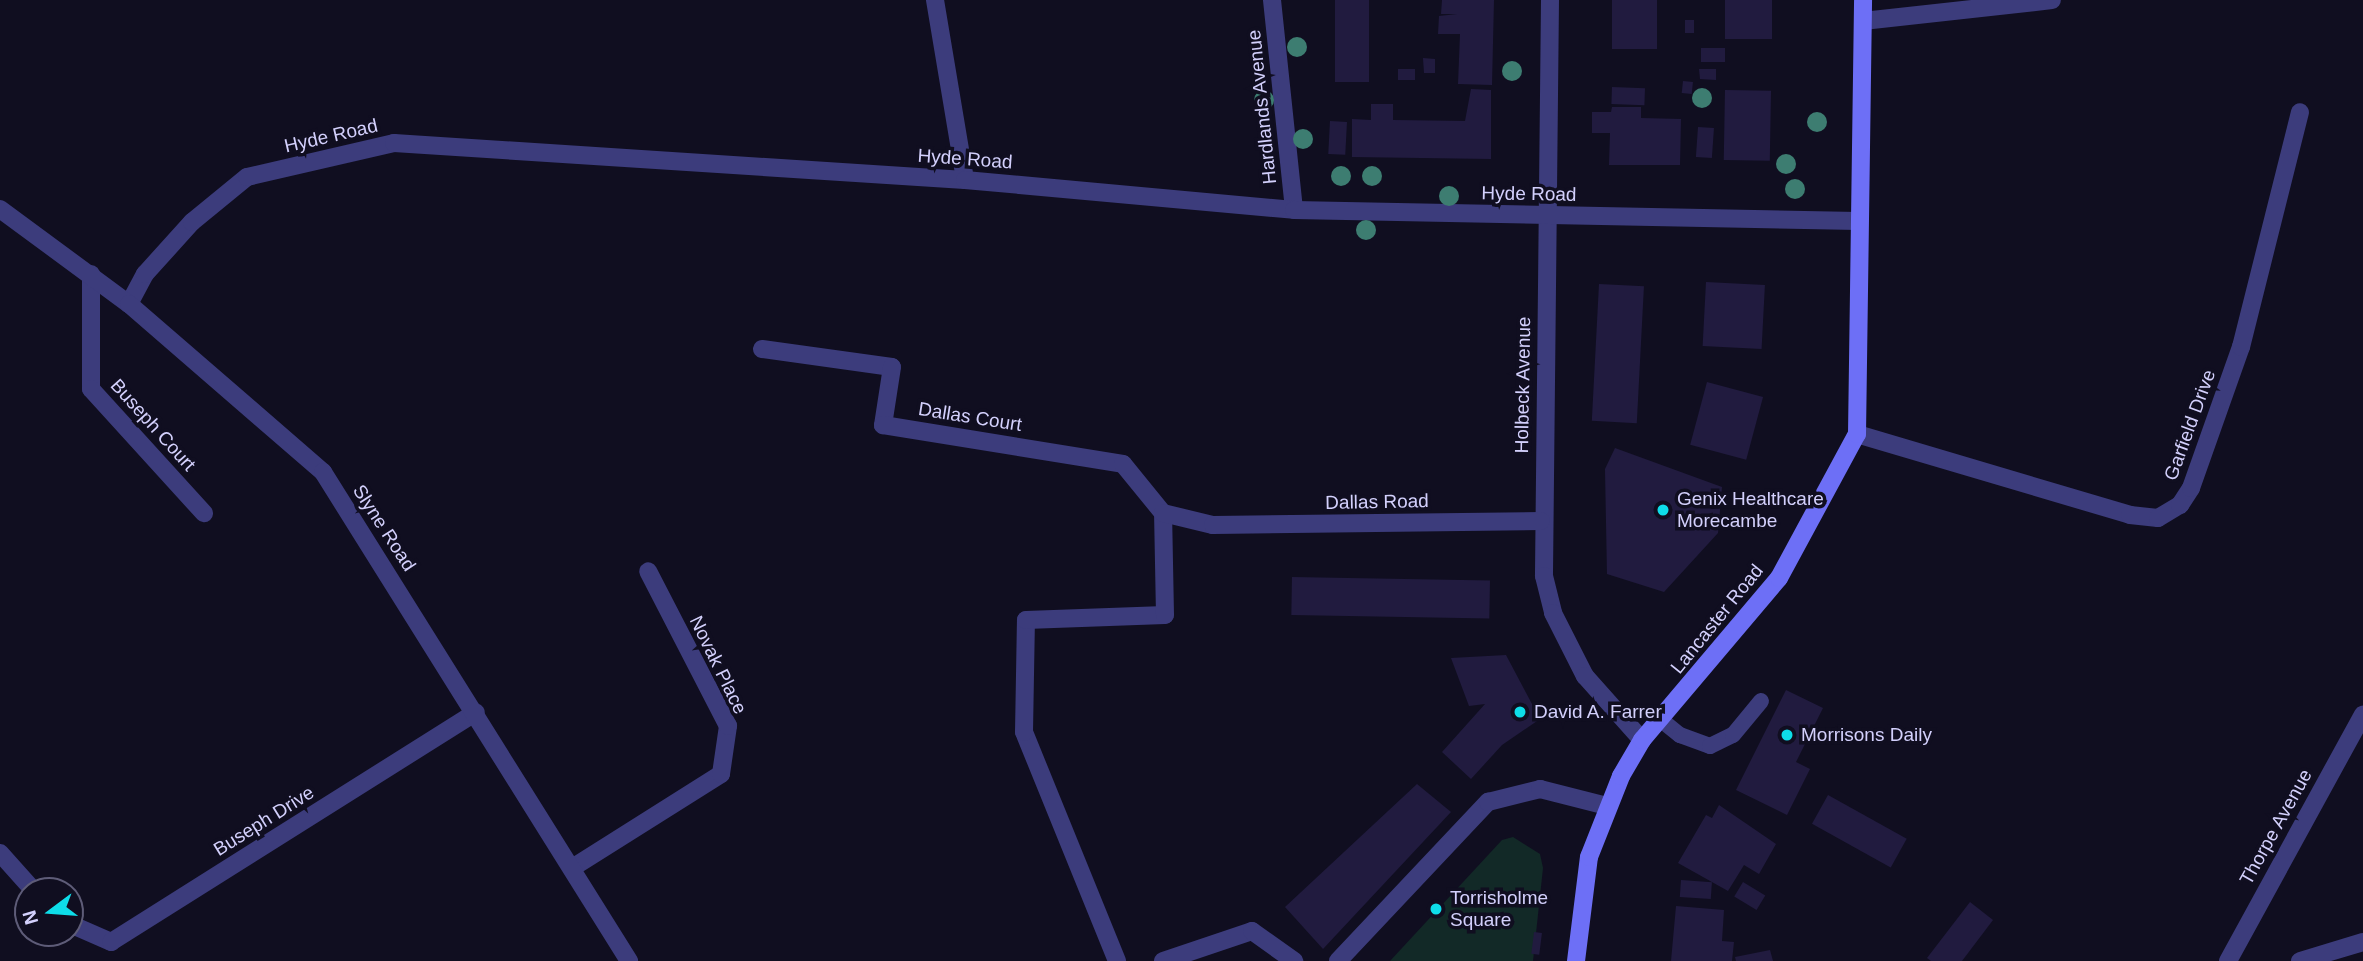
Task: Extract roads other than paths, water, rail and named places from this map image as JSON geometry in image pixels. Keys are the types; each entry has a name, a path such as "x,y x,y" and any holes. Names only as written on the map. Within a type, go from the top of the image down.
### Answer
{"main road":[{"name":"Lancaster Road","path":"1576,961 1589,857 1607,806 1642,740 1779,578 1857,434 1863,0"}],"street":[{"path":"935,0 965,180"},
{"name":"Hardlands Avenue","path":"1272,0 1294,210"},
{"name":"Holbeck Avenue","path":"1550,0 1541,521 1544,576 1566,645 1585,676 1642,740"},
{"path":"1863,22 2052,0"},
{"name":"Garfield Drive","path":"1857,434 2130,515 2158,518 2180,505 2192,488 2241,348 2300,112"},
{"name":"Hyde Road","path":"130,304 145,274 192,222 247,177 394,143 965,180 1294,210 1858,221"},
{"name":"Slyne Road","path":"0,209 130,304 323,472 477,712 629,961"},
{"name":"Buseph Court","path":"92,274 91,389 204,513"},
{"name":"Dallas Court","path":"762,349 892,368 883,425 1123,464 1163,513"},
{"path":"1116,961 1024,732 1026,620 1165,615 1163,513"},
{"name":"Dallas Road","path":"1163,513 1213,525 1541,521"},
{"name":"Novak Place","path":"572,868 721,774 728,726 648,571"},
{"name":"Buseph Drive","path":"84,930 111,942 477,712"},
{"name":"Thorpe Avenue","path":"2228,961 2363,714"},
{"path":"1338,961 1488,802 1540,789 1607,806"},
{"path":"0,853 21,877"},
{"path":"1163,961 1252,931 1294,961"},
{"path":"2300,961 2363,942"}],"lane":[{"path":"1660,719 1680,735 1710,746 1733,735 1761,701"}],"place":[{"name":"Genix Healthcare Morecambe","path":"1663,510"},
{"name":"David A. Farrer","path":"1520,712"},
{"name":"Morrisons Daily","path":"1787,735"},
{"name":"Torrisholme Square","path":"1436,909"}]}
